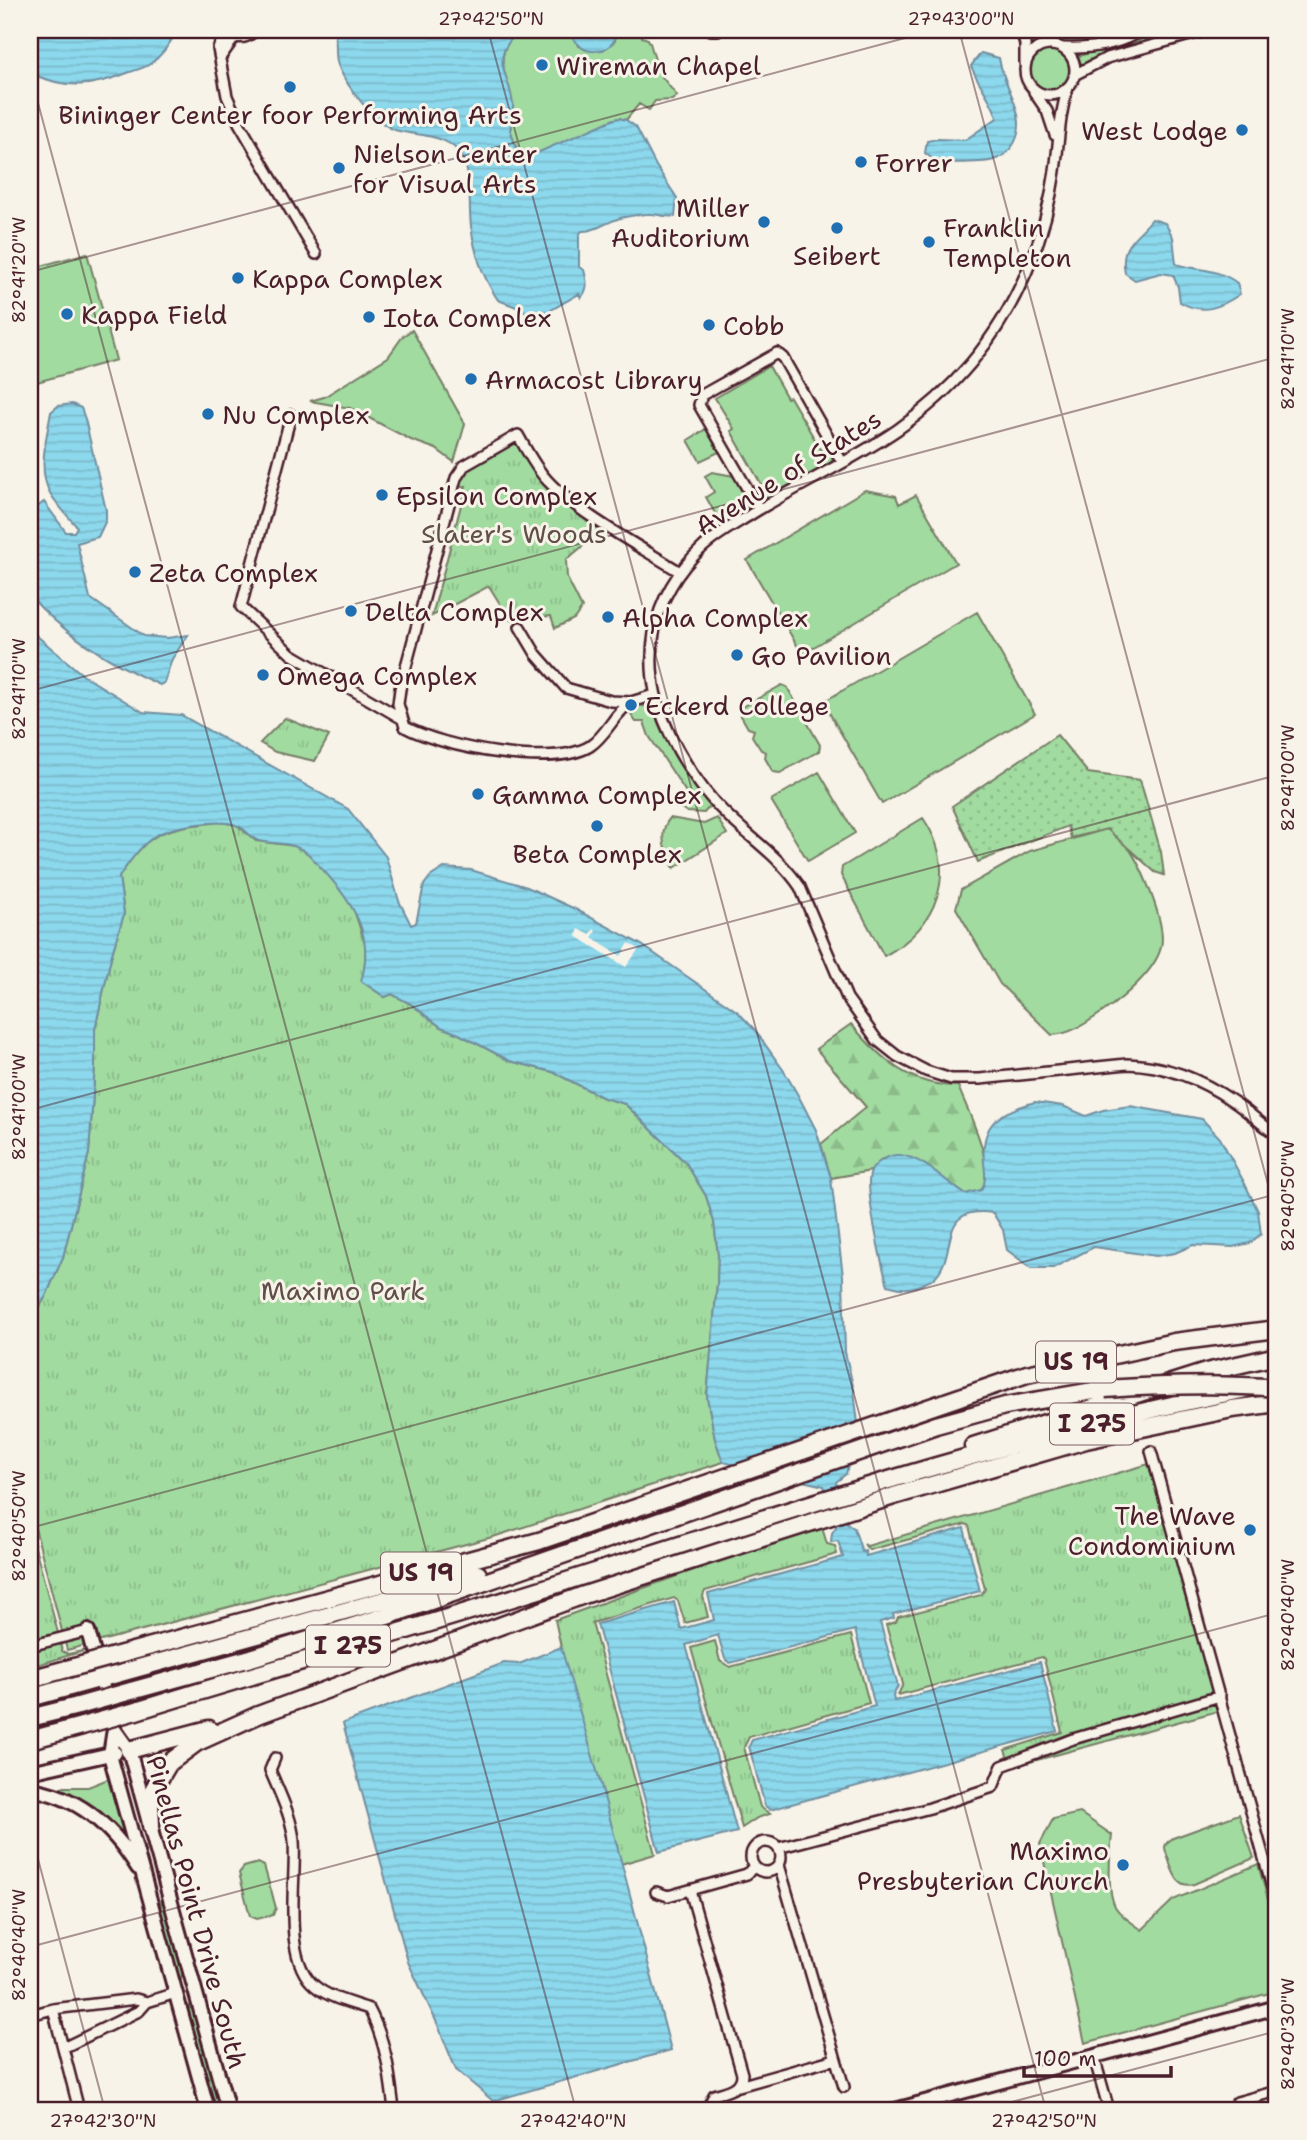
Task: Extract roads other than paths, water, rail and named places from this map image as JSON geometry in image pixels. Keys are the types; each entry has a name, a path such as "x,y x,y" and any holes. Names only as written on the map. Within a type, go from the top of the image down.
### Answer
{"highway":[{"name":"US 19","path":"30,1679 539,1541 993,1385 1075,1363 1174,1342 1277,1329"},
{"name":"US 19","path":"910,1474 943,1455 1206,1372 1277,1356"},
{"name":"I 275","path":"30,1718 251,1658 390,1615 887,1441 1005,1406 1105,1389 1189,1384 1277,1386"},
{"name":"I 275","path":"30,1740 561,1583 890,1479 1172,1404 1277,1386"},
{"path":"150,1826 153,1790 169,1763 196,1743 258,1715 584,1595 894,1496 1086,1440 1233,1409 1277,1403"},
{"path":"30,1698 482,1572 515,1571"},
{"path":"130,1750 258,1715"}],"street":[{"path":"255,30 247,37 235,37 226,30 218,49 227,96 239,123 316,254"},
{"path":"711,30 718,30"},
{"path":"1021,30 1025,44 1026,76 1031,86 1047,96 1057,95 1069,88 1076,74 1075,63 1071,54 1030,30"},
{"path":"1025,66 1035,49 1044,45 1081,49 1102,46 1133,36 1142,30"},
{"path":"1076,74 1108,58 1208,30"},
{"path":"220,58 235,37"},
{"name":"Avenue of States","path":"1031,86 1054,126 1058,148"},
{"name":"Avenue of States","path":"1069,88 1064,100 1049,202 1032,259 995,331 966,369 926,408 896,430 759,509 701,548 680,572 656,619 651,668 654,695 668,730 692,772 722,810 789,871 800,887 847,998 877,1041 897,1056 926,1071 951,1079 980,1079 1127,1064 1150,1065 1181,1073 1203,1083 1234,1101 1277,1135"},
{"path":"759,509 699,405 702,395 749,368 777,353 783,358 842,462"},
{"path":"291,415 242,607 291,654 401,718"},
{"path":"654,695 627,705 590,746 572,754 542,758 513,755 423,736 405,727 398,704 456,478 464,466 518,435 548,481 579,507 680,572"},
{"path":"520,627 536,654 566,688 627,705"},
{"path":"1151,1451 1277,1905"},
{"path":"30,1646 88,1631"},
{"name":"Pinellas Point Drive South","path":"88,1631 114,1729 130,1750 228,2110"},
{"path":"778,1848 930,1808 993,1787 1002,1766 1073,1739 1220,1696"},
{"name":"Pinellas Point Drive South","path":"114,1729 110,1755 208,2110"},
{"path":"30,1772 130,1750"},
{"path":"275,1758 270,1770 286,1809 294,1838 292,1914 301,1966 313,1985 327,1994 369,2009 381,2031 394,2110"},
{"path":"30,1788 70,1801 96,1817 125,1847 147,1884"},
{"path":"779,1865 770,1872 764,1872 754,1866 751,1855 757,1845 768,1842 781,1853 779,1865 844,2087"},
{"path":"656,1892 668,1896 747,1874 754,1866"},
{"path":"152,1902 166,1884"},
{"path":"690,1890 742,2074 739,2086"},
{"path":"63,2048 139,2011 147,2002 195,1988"},
{"path":"30,2015 53,2009 136,1999 147,2002"},
{"path":"120,2001 125,2018"},
{"path":"895,2110 1277,2007"},
{"path":"53,2009 79,2110"},
{"path":"1094,2057 1109,2110"},
{"path":"706,2110 714,2095 835,2059"},
{"path":"1240,2110 1237,2102 1277,2091"},
{"path":"711,2101 718,2110"}],"water":[{"path":"30,30 177,30 162,53 148,65 104,81 68,84 30,73"},
{"path":"334,30 520,30 510,40 502,58 513,105 511,134 516,148 528,154 537,153 612,120 626,120 636,127 656,166 677,198 675,216 636,215 619,218 593,230 582,231 579,235 579,267 584,270 586,278 584,294 581,298 579,294 532,321 521,310 498,300 483,273 473,236 469,182 462,157 449,143 395,130 369,111 340,70"},
{"path":"563,30 617,30 611,45 592,51 583,48"},
{"path":"981,53 999,58 1018,115 1019,129 1015,142 1006,153 994,160 938,163 925,153 927,141 965,140 997,118 971,66"},
{"path":"1152,219 1165,223 1173,237 1176,264 1208,270 1230,278 1237,283 1240,294 1218,306 1196,308 1180,302 1173,275 1161,273 1135,280 1125,273 1127,248"},
{"path":"72,404 81,408 85,419 106,510 106,520 98,537 77,543 90,598 144,636 167,638 188,635 172,659 164,683 160,685 90,647 58,623 30,596 30,512 44,502 66,532 74,532 77,527 50,493 44,474 45,442 51,412 58,406"},
{"path":"30,630 84,676 143,712 181,715 348,809 386,857 399,901 411,925 416,923 424,885 430,877 444,868 471,870 527,887 642,945 738,1012 754,1029 799,1097 816,1130 831,1178 843,1276 845,1352 854,1390 858,1424 846,1474 836,1482 847,1523 854,1528 862,1552 865,1551 866,1556 964,1528 980,1591 893,1614 894,1618 880,1622 898,1686 893,1696 894,1701 1040,1662 1057,1731 770,1810 765,1806 749,1746 752,1740 875,1706 855,1630 730,1663 725,1659 718,1635 686,1645 737,1832 659,1852 597,1624 674,1602 681,1629 714,1620 708,1594 843,1557 838,1541 831,1542 836,1527 824,1486 723,1462 715,1439 707,1397 717,1284 718,1255 714,1222 706,1196 686,1163 625,1104 604,1098 553,1072 510,1061 441,1027 411,1004 392,994 385,997 361,981 365,949 359,921 344,895 312,857 301,849 287,844 259,841 241,827 230,824 196,824 155,836 140,849 119,877 124,914 95,1029 89,1153 63,1257 46,1296 30,1323"},
{"path":"1035,1102 1063,1106 1086,1116 1130,1106 1202,1119 1220,1138 1244,1182 1258,1211 1261,1234 1250,1243 1233,1247 1193,1245 1175,1253 1156,1256 1094,1247 1053,1268 1031,1268 1007,1250 1003,1230 993,1213 975,1212 963,1216 956,1223 942,1267 933,1278 908,1288 888,1285 870,1196 870,1174 874,1166 896,1155 909,1157 926,1165 965,1194 981,1190 985,1177 985,1138 989,1128 1002,1115"},
{"path":"561,1647 601,1785 671,2050 493,2101 456,2070 408,1962 343,1723 504,1663 519,1664"}],"place":[{"name":"Wireman Chapel","path":"542,65"},
{"name":"Bininger Center foor Performing Arts","path":"290,87"},
{"name":"West Lodge","path":"1242,130"},
{"name":"Forrer","path":"861,162"},
{"name":"Nielson Center for Visual Arts","path":"339,168"},
{"name":"Miller Auditorium","path":"764,222"},
{"name":"Seibert","path":"837,228"},
{"name":"Franklin Templeton","path":"929,242"},
{"name":"Kappa Complex","path":"238,278"},
{"name":"Kappa Field","path":"67,314"},
{"name":"Iota Complex","path":"369,317"},
{"name":"Cobb","path":"709,325"},
{"name":"Armacost Library","path":"471,379"},
{"name":"Nu Complex","path":"208,414"},
{"name":"Epsilon Complex","path":"382,495"},
{"name":"Zeta Complex","path":"135,572"},
{"name":"Delta Complex","path":"351,611"},
{"name":"Alpha Complex","path":"608,617"},
{"name":"Go Pavilion","path":"737,655"},
{"name":"Omega Complex","path":"263,675"},
{"name":"Eckerd College","path":"631,705"},
{"name":"Gamma Complex","path":"478,794"},
{"name":"Beta Complex","path":"597,826"},
{"name":"The Wave Condominium","path":"1250,1530"},
{"name":"Maximo Presbyterian Church","path":"1123,1865"}],"park label":[{"name":"Slater's Woods","path":"514,533"},
{"name":"Maximo Park","path":"343,1290"}]}
